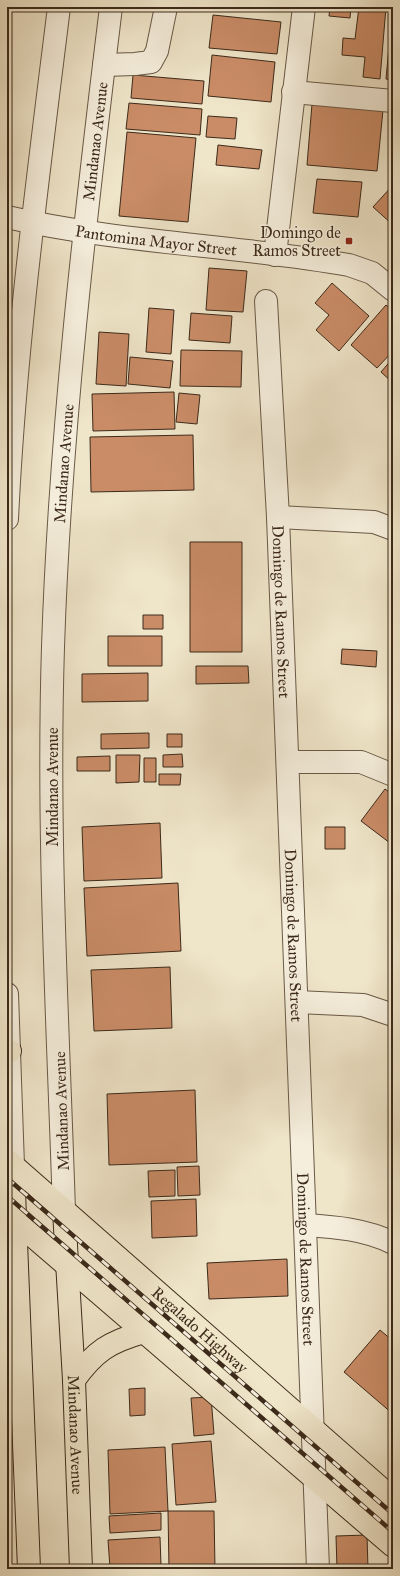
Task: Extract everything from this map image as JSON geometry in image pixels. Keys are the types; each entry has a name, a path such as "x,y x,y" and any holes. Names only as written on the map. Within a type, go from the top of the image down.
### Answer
{"main road":[{"name":"Regalado Highway","path":"10,1163 393,1499"},
{"path":"10,1163 13,1322 29,1569"},
{"name":"Mindanao Avenue","path":"64,1211 74,1380 81,1569"},
{"path":"11,1218 393,1546"},
{"path":"74,1380 87,1363 104,1349 123,1338 144,1332"}],"street":[{"path":"7,519 11,438 32,223 59,7"},
{"name":"Mindanao Avenue","path":"64,1211 52,859 53,648 64,449 84,231 111,7"},
{"path":"104,64 135,64 151,62 157,51 166,7"},
{"path":"275,255 304,7"},
{"path":"293,92 393,101"},
{"name":"Pantomina Mayor Street","path":"7,217 32,223 84,231 338,263 362,268 372,273 393,290"},
{"name":"Domingo de Ramos Street","path":"266,301 278,517 318,1569"},
{"path":"278,517 374,522 393,529"},
{"path":"288,762 361,762 393,775"},
{"path":"7,994 10,1163"},
{"path":"297,1002 363,1005 393,1015"},
{"path":"304,1224 360,1230 379,1236 393,1243"}],"building":[{"path":"245,7 289,7 289,11"},
{"path":"330,7 351,7 350,18 329,16"},
{"path":"359,7 386,7 380,79 363,77 365,57 342,55 343,38 355,39"},
{"path":"213,15 281,22 277,54 209,48"},
{"path":"391,24 393,24 393,80 386,79"},
{"path":"212,55 275,62 271,102 208,96"},
{"path":"133,75 204,81 202,104 131,98"},
{"path":"129,103 202,109 200,135 126,129"},
{"path":"312,104 383,110 377,171 307,165"},
{"path":"208,116 237,118 235,139 206,137"},
{"path":"393,119 393,166 389,166"},
{"path":"127,132 196,138 188,222 119,216"},
{"path":"218,145 262,150 259,169 216,165"},
{"path":"317,179 362,182 358,217 313,213"},
{"path":"393,185 393,225 373,207"},
{"path":"209,268 247,271 243,312 206,310"},
{"path":"332,283 369,316 339,351 316,330 329,315 315,303"},
{"path":"386,305 393,311 393,351 377,368 351,345"},
{"path":"149,308 174,310 171,354 146,352"},
{"path":"191,313 232,316 230,343 189,340"},
{"path":"99,332 129,334 126,386 96,384"},
{"path":"181,350 242,351 241,387 180,386"},
{"path":"130,357 173,361 170,388 128,384"},
{"path":"393,358 393,383 381,372"},
{"path":"174,392 175,429 93,431 92,394"},
{"path":"179,393 200,395 197,424 176,422"},
{"path":"193,435 194,490 91,492 90,437"},
{"path":"190,542 242,542 242,652 190,652"},
{"path":"143,615 163,615 163,629 143,629"},
{"path":"108,636 162,636 162,666 108,666"},
{"path":"342,649 377,651 376,667 341,664"},
{"path":"196,666 248,666 249,683 196,684"},
{"path":"148,673 148,701 82,702 82,674"},
{"path":"149,733 149,748 101,749 101,734"},
{"path":"167,734 182,734 182,747 167,747"},
{"path":"182,754 183,767 163,767 163,755"},
{"path":"116,755 140,755 139,782 116,783"},
{"path":"110,756 110,771 77,771 77,757"},
{"path":"144,758 156,758 156,782 144,782"},
{"path":"159,774 181,774 180,785 159,785"},
{"path":"385,789 393,795 393,839 390,843 361,821"},
{"path":"160,823 162,878 84,881 82,827"},
{"path":"325,827 345,827 345,849 325,849"},
{"path":"178,883 181,951 87,956 84,888"},
{"path":"170,967 172,1028 94,1031 91,970"},
{"path":"195,1090 197,1162 109,1165 107,1094"},
{"path":"199,1166 200,1195 178,1196 177,1167"},
{"path":"175,1170 175,1196 149,1197 148,1171"},
{"path":"196,1199 197,1236 152,1238 151,1201"},
{"path":"287,1259 288,1296 209,1299 207,1263"},
{"path":"380,1330 393,1341 393,1414 344,1372"},
{"path":"145,1388 145,1415 130,1416 129,1389"},
{"path":"211,1397 214,1434 194,1436 191,1398"},
{"path":"211,1441 216,1502 176,1505 172,1444"},
{"path":"165,1447 168,1511 110,1514 108,1450"},
{"path":"168,1511 214,1511 215,1569 169,1569"},
{"path":"161,1513 161,1530 110,1533 109,1516"},
{"path":"367,1535 368,1569 337,1569 336,1536"},
{"path":"160,1537 161,1565 110,1568 108,1540"}],"railway":[{"path":"7,1178 393,1514"},
{"path":"7,1196 393,1532"}],"place":[{"name":"Domingo de Ramos Street","path":"349,241"}]}
